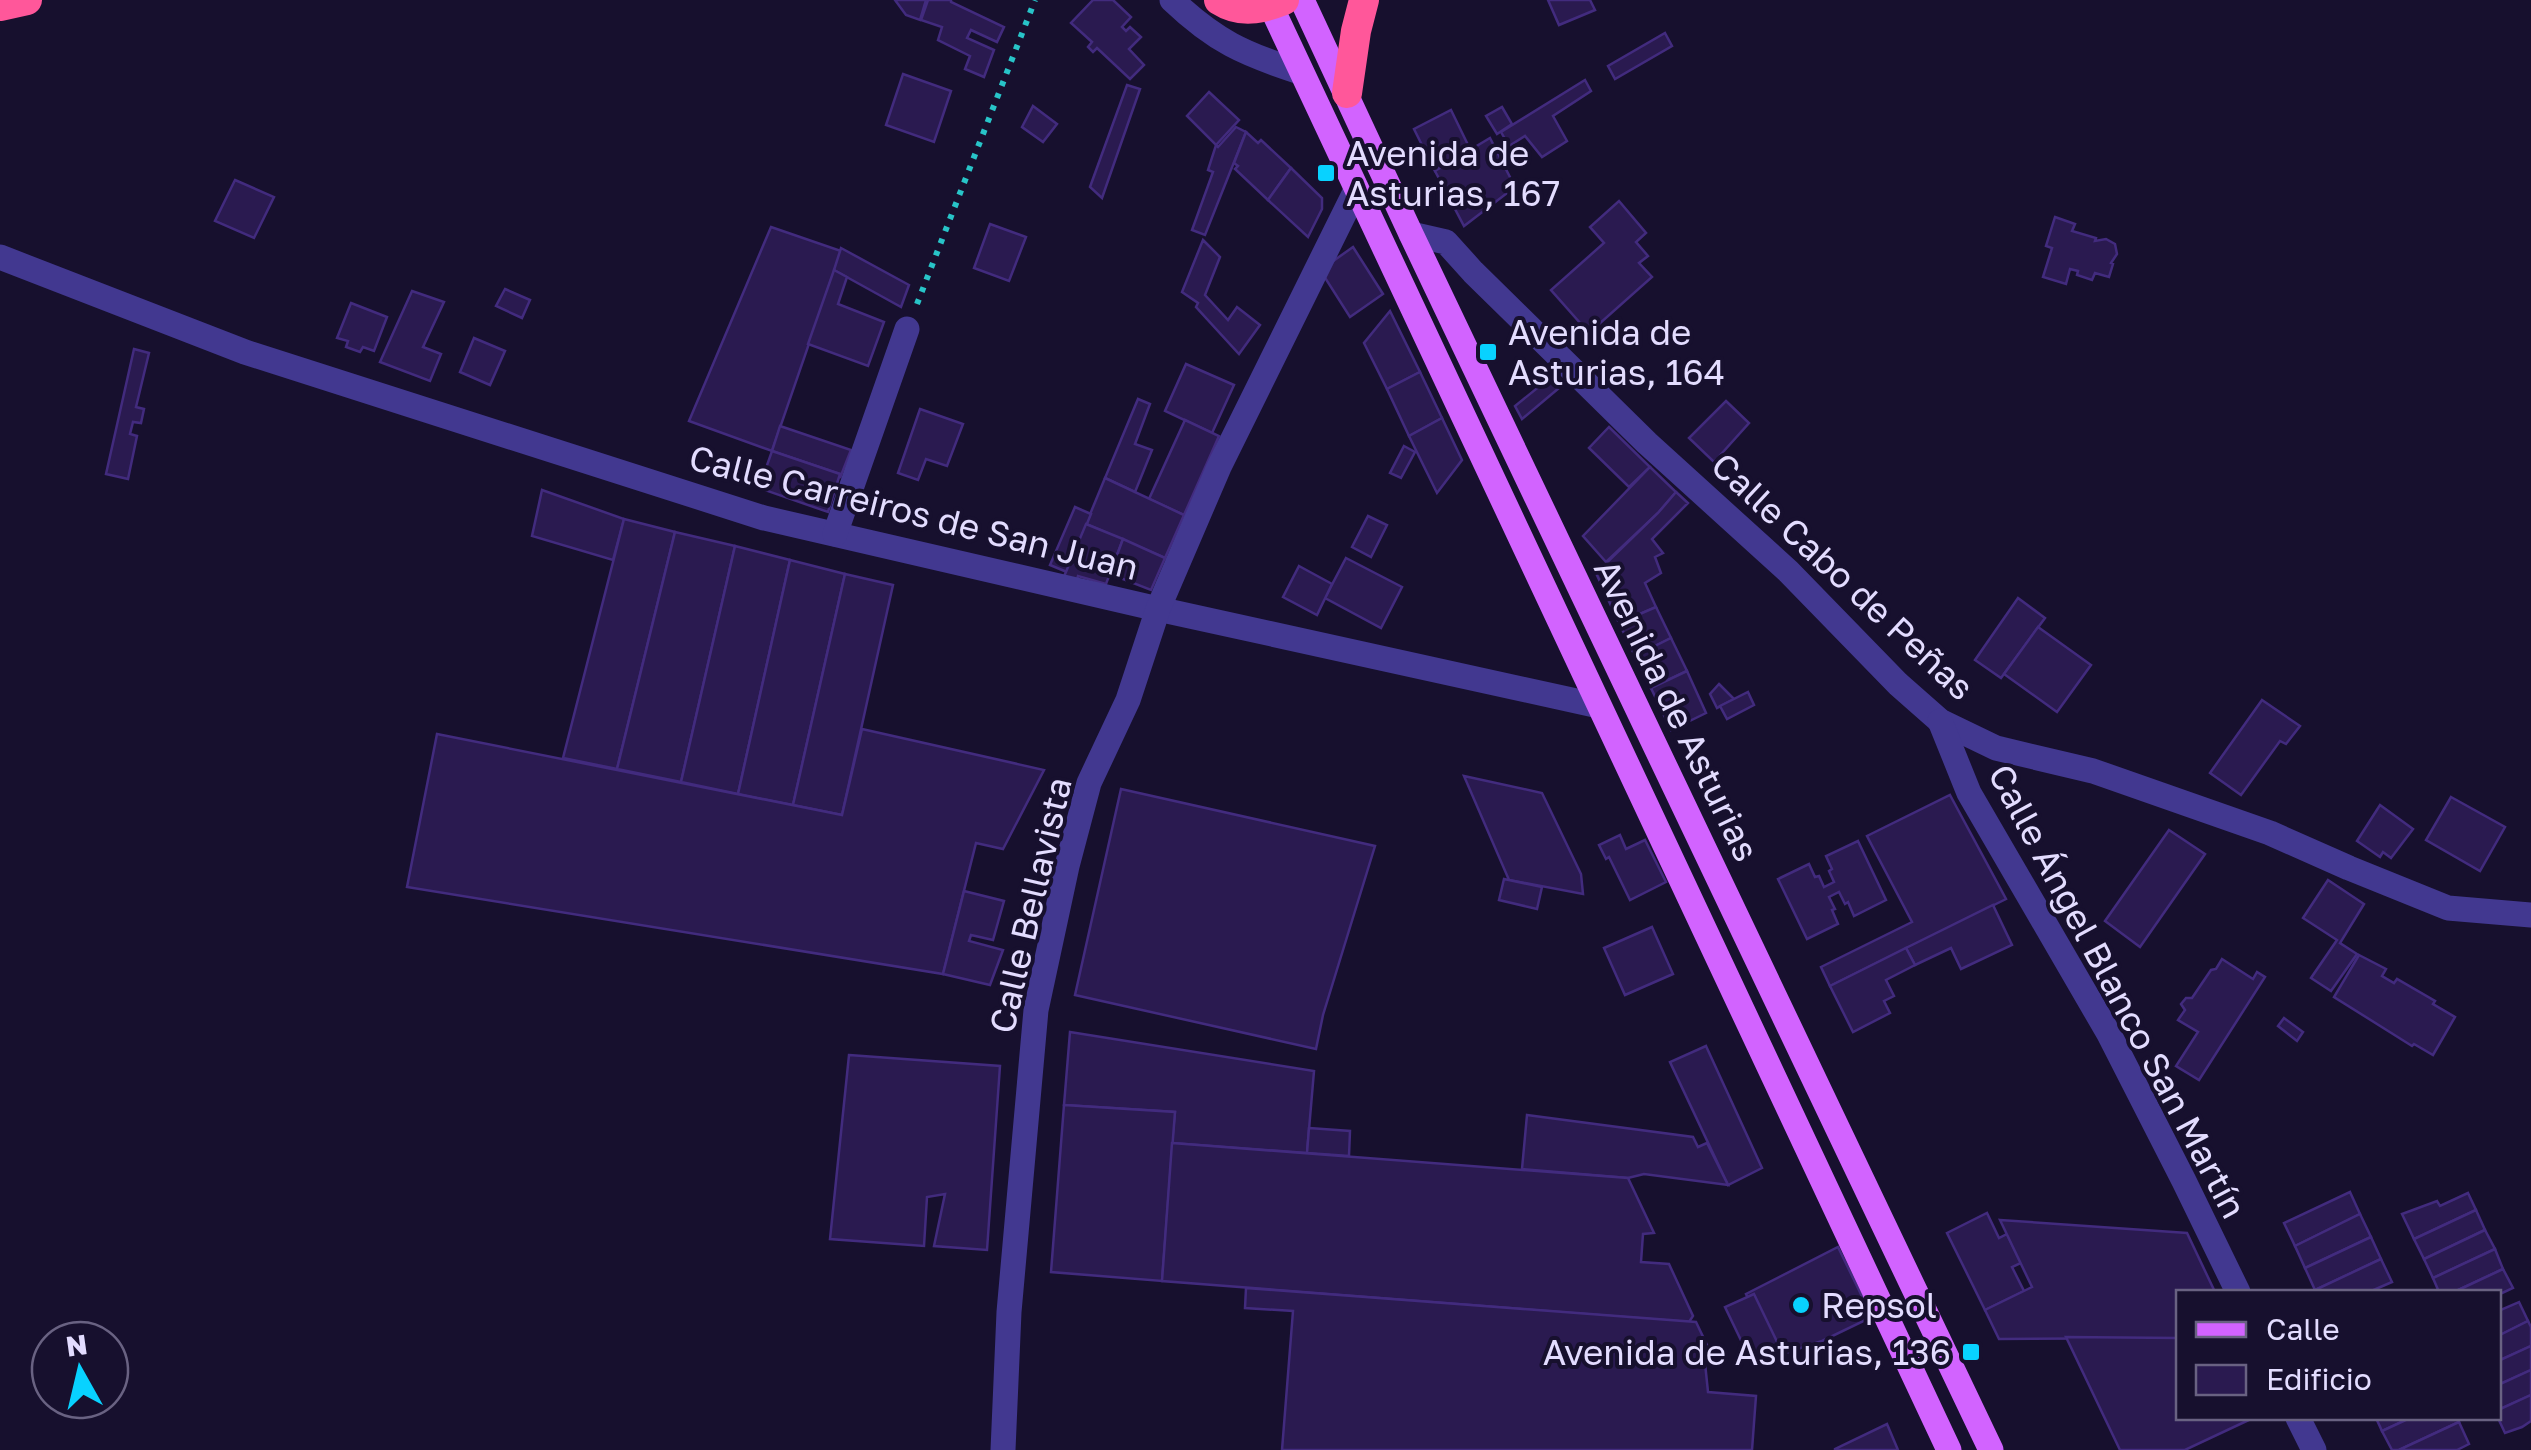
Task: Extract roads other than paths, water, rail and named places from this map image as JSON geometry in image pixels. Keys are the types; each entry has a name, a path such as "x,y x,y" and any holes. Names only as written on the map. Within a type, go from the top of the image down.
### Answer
{"highway":[{"path":"0,6 28,0"},
{"path":"1219,0 1234,8 1251,10 1274,2"},
{"path":"1347,93 1364,0"}],"main road":[{"name":"Avenida de Asturias","path":"1302,0 1991,1450"},
{"name":"Avenida de Asturias","path":"1274,2 1300,72 1950,1450"}],"street":[{"path":"1172,0 1214,36 1256,58 1300,72"},
{"name":"Calle Bellavista","path":"1003,1450 1009,1312 1036,1010 1089,783 1128,700 1158,609 1219,467 1356,190"},
{"name":"Calle Cabo de Peñas","path":"1411,234 1446,242 1622,419 1775,558 1898,684 1940,721 1996,748 2094,771 2270,833 2448,908 2531,915"},
{"name":"Calle Carreiros de San Juan","path":"0,257 244,352 764,518 1599,706"},
{"path":"835,534 907,328"},
{"name":"Calle Ángel Blanco San Martín","path":"1940,721 1969,793 2108,1034 2237,1290"},
{"path":"2299,1420 2314,1450"}],"place":[{"name":"Avenida de Asturias, 167","path":"1326,173"},
{"name":"Avenida de Asturias, 164","path":"1488,352"},
{"name":"Repsol","path":"1801,1305"},
{"name":"Avenida de Asturias, 136","path":"1971,1352"}]}
